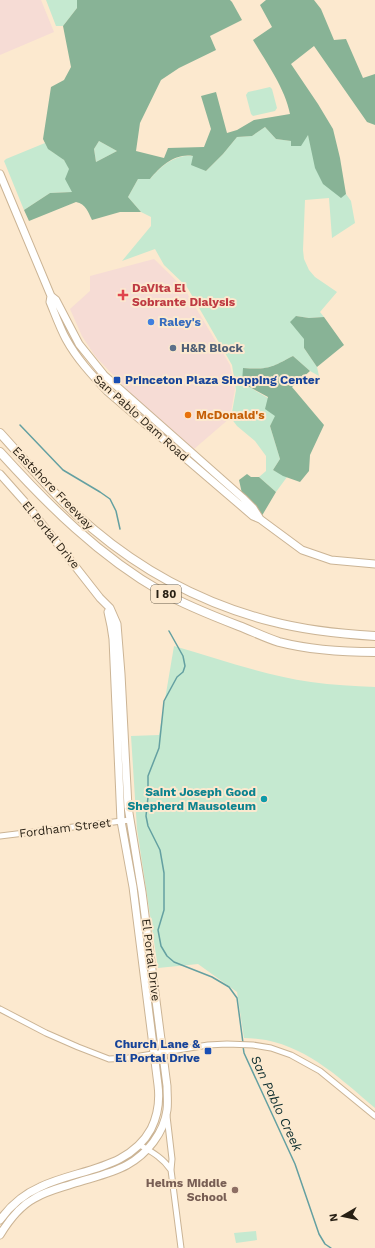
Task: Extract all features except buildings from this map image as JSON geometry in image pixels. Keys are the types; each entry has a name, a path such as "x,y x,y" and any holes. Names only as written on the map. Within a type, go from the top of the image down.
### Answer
{"highway":[{"name":"Eastshore Freeway","path":"0,433 52,490 92,529 140,564 164,579 220,605 270,621 308,628 375,636"},
{"name":"Eastshore Freeway","path":"0,452 42,498 84,537 128,569 162,591 214,617 279,642 322,650 375,652"},
{"path":"357,635 375,632"}],"main road":[{"name":"San Pablo Dam Road","path":"0,174 51,296 50,302 66,338 86,368 107,391 247,512 260,518 302,550 331,560 375,564"},
{"name":"El Portal Drive","path":"0,474 100,598 110,608 117,624 130,820 142,892 167,1086 167,1112 156,1138 148,1150 132,1162 120,1168 34,1198 16,1213 0,1235"},
{"name":"El Portal Drive","path":"0,1220 13,1204 30,1191 48,1183 118,1160 140,1145 145,1140 154,1124 159,1104 132,887 121,821 113,640 107,610 100,598"}],"street":[{"name":"Fordham Street","path":"0,836 130,820"},
{"path":"0,1009 46,1033 109,1059 154,1055 208,1045 236,1044 271,1048 291,1055 326,1075 375,1116"},
{"path":"167,1112 172,1159 171,1170 181,1248"},
{"path":"140,1145 158,1155 166,1162 171,1170"}],"shaded area":[{"path":"0,0 41,0 54,32 0,55"},
{"path":"154,259 184,288 230,365 235,389 230,418 194,449 135,398 95,356 82,336 70,309 90,291 90,276"}],"green space":[{"path":"46,0 77,0 77,8 63,26 56,26"},
{"path":"77,0 230,0 232,2 242,20 210,36 216,50 179,68 161,80 140,123 136,151 164,158 168,148 204,147 211,129 201,96 216,92 227,133 237,130 254,120 290,114 288,104 280,85 253,40 272,27 260,5 266,0 314,0 321,9 334,40 346,39 363,78 375,74 375,125 367,122 314,46 291,64 333,129 346,194 341,198 323,184 315,168 308,135 301,146 291,146 291,141 276,139 265,127 252,136 237,137 206,171 191,165 193,156 180,156 164,165 150,179 138,179 128,197 141,212 120,212 92,220 84,206 76,202 29,221 24,210 50,193 72,192 65,179 69,169 64,160 48,149 43,139 51,87 64,80 71,67 63,26 77,8","holes":["99,141 117,151 96,162 94,149"]},
{"path":"270,87 272,89 277,108 275,111 253,116 251,114 246,95 248,92"},
{"path":"265,127 276,139 291,141 291,146 308,134 311,146 340,197 346,194 351,201 355,223 332,238 329,198 305,200 304,259 309,270 315,277 337,292 320,312 324,317 309,318 296,316 305,339 304,348 317,367 319,376 310,371 293,356 270,367 259,369 244,368 242,383 268,398 276,416 270,426 280,459 273,470 287,477 276,492 259,477 266,471 266,456 255,441 237,426 231,418 236,390 232,365 187,287 164,265 155,249 122,261 151,226 151,217 141,212 128,197 138,179 150,179 164,165 174,159 186,156 193,156 206,171 237,137 252,136"},
{"path":"99,141 117,151 96,162 94,149"},
{"path":"45,143 53,152 66,162 70,174 72,192 50,193 24,210 4,161"},
{"path":"296,316 309,318 324,317 344,345 317,367 304,348 304,339 290,322"},
{"path":"293,356 310,371 292,387 324,425 310,455 309,471 300,482 283,476 273,470 280,459 270,426 275,416 265,409 268,397 242,383 243,368 259,369 270,367"},
{"path":"247,474 251,477 259,477 276,492 260,519 243,498 239,480"},
{"path":"174,646 293,679 327,684 375,687 375,1108 325,1067 297,1050 266,1040 244,1038 237,992 198,964 158,968 137,829 131,736 159,735"},
{"path":"256,1231 257,1240 236,1243 234,1233"}],"waterway":[{"name":"San Pablo Creek","path":"20,425 63,470 110,499 116,511 120,529"},
{"name":"San Pablo Creek","path":"169,631 183,656 185,666 183,672 177,677 164,701 159,748 148,776 146,816 148,826 160,850 164,873 164,910 158,930 161,946 167,956 174,962 212,977 229,987 237,998 243,1043"},
{"name":"San Pablo Creek","path":"243,1046 244,1053 295,1164 319,1234 325,1244 331,1248"}],"place":[{"name":"DaVita El Sobrante Dialysis","path":"123,295"},
{"name":"Raley's","path":"151,322"},
{"name":"H&R Block","path":"173,348"},
{"name":"Princeton Plaza Shopping Center","path":"117,380"},
{"name":"McDonald's","path":"188,415"},
{"name":"Saint Joseph Good Shepherd Mausoleum","path":"264,799"},
{"name":"Church Lane & El Portal Drive","path":"208,1051"},
{"name":"Helms Middle School","path":"235,1190"}]}
